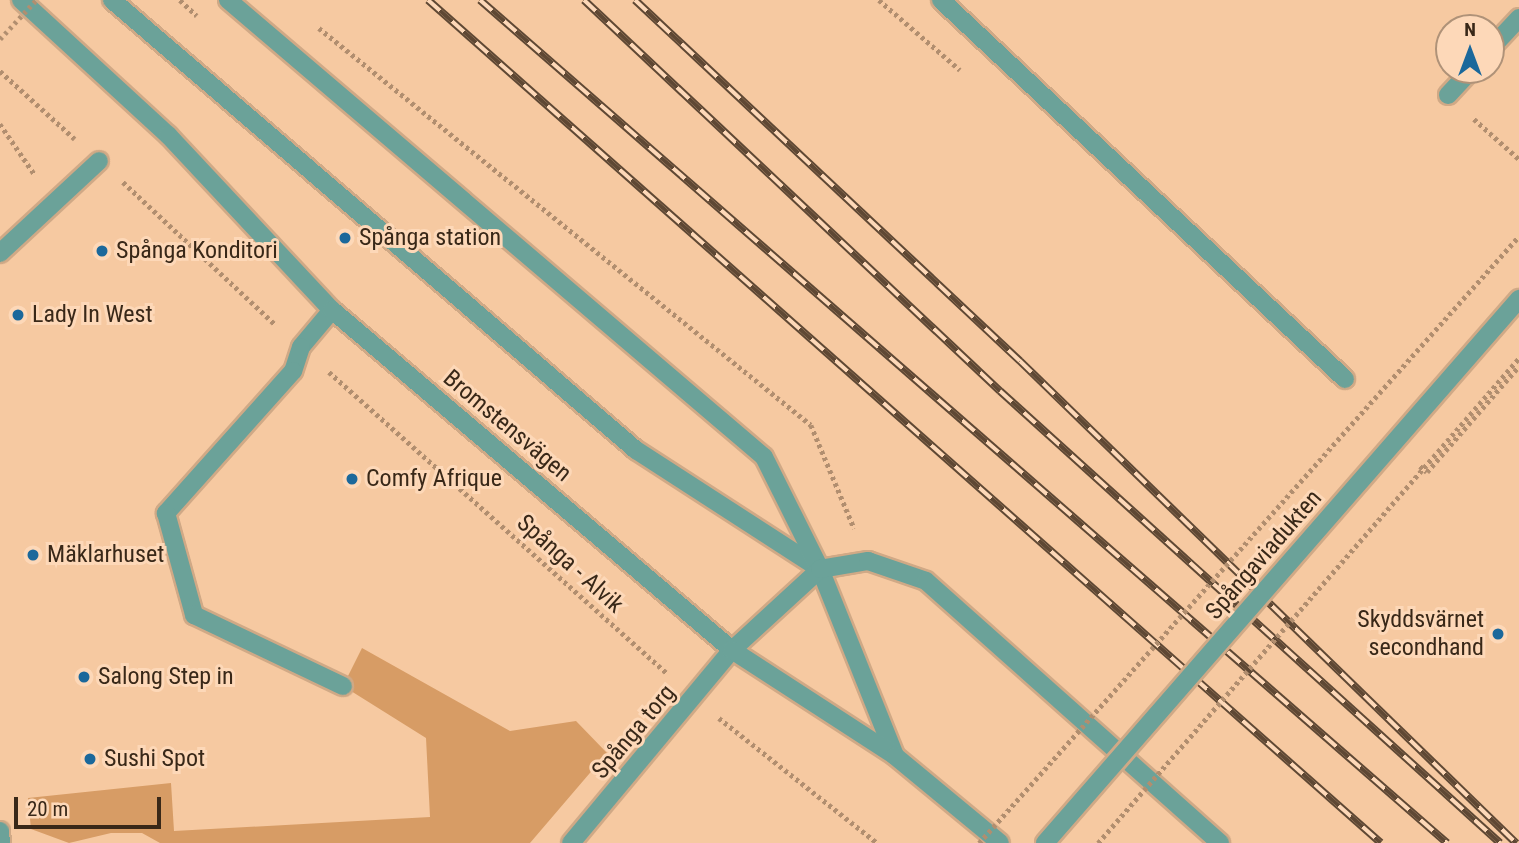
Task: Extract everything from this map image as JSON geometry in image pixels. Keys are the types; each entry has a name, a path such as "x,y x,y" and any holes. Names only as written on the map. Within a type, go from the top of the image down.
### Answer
{"street":[{"name":"Bromstensvägen","path":"21,0 168,135 332,310 732,650 895,756 1000,843"},
{"path":"112,0 636,450 820,569 868,561 926,581 1220,843"},
{"path":"228,0 764,457 820,569 895,756"},
{"path":"941,0 1345,379"},
{"path":"1505,33 1519,18"},
{"path":"1448,95 1458,84"},
{"path":"0,253 99,160"},
{"name":"Spångaviadukten","path":"1045,843 1519,299"},
{"path":"332,310 300,346 293,371 166,513 194,615 343,686"},
{"name":"Spånga torg","path":"571,843 732,650 820,569"},
{"path":"0,831 1,843"}],"path":[{"path":"0,39 36,0"},
{"path":"313,23 811,425 868,561"},
{"path":"0,71 99,160"},
{"path":"1448,95 1519,159"},
{"name":"Spånga - Alvik","path":"127,184 300,346 694,698 877,843"},
{"path":"979,843 1519,236"},
{"path":"1098,843 1519,358"}],"shaded area":[{"path":"362,648 510,731 576,721 607,753 530,843 160,843 142,833 111,833 69,843 31,829 28,798 171,783 174,831 430,817 426,738 343,686"}],"railway":[{"path":"428,0 1381,843"},
{"path":"480,0 1447,843"},
{"path":"584,0 1000,391 1500,843"},
{"path":"635,0 1020,361 1516,843"}],"place":[{"name":"Spånga station","path":"345,238"},
{"name":"Spånga Konditori","path":"102,251"},
{"name":"Lady In West","path":"18,315"},
{"name":"Comfy Afrique","path":"352,479"},
{"name":"Mäklarhuset","path":"33,555"},
{"name":"Skyddsvärnet secondhand","path":"1498,634"},
{"name":"Salong Step in","path":"84,677"},
{"name":"Sushi Spot","path":"90,759"}]}
